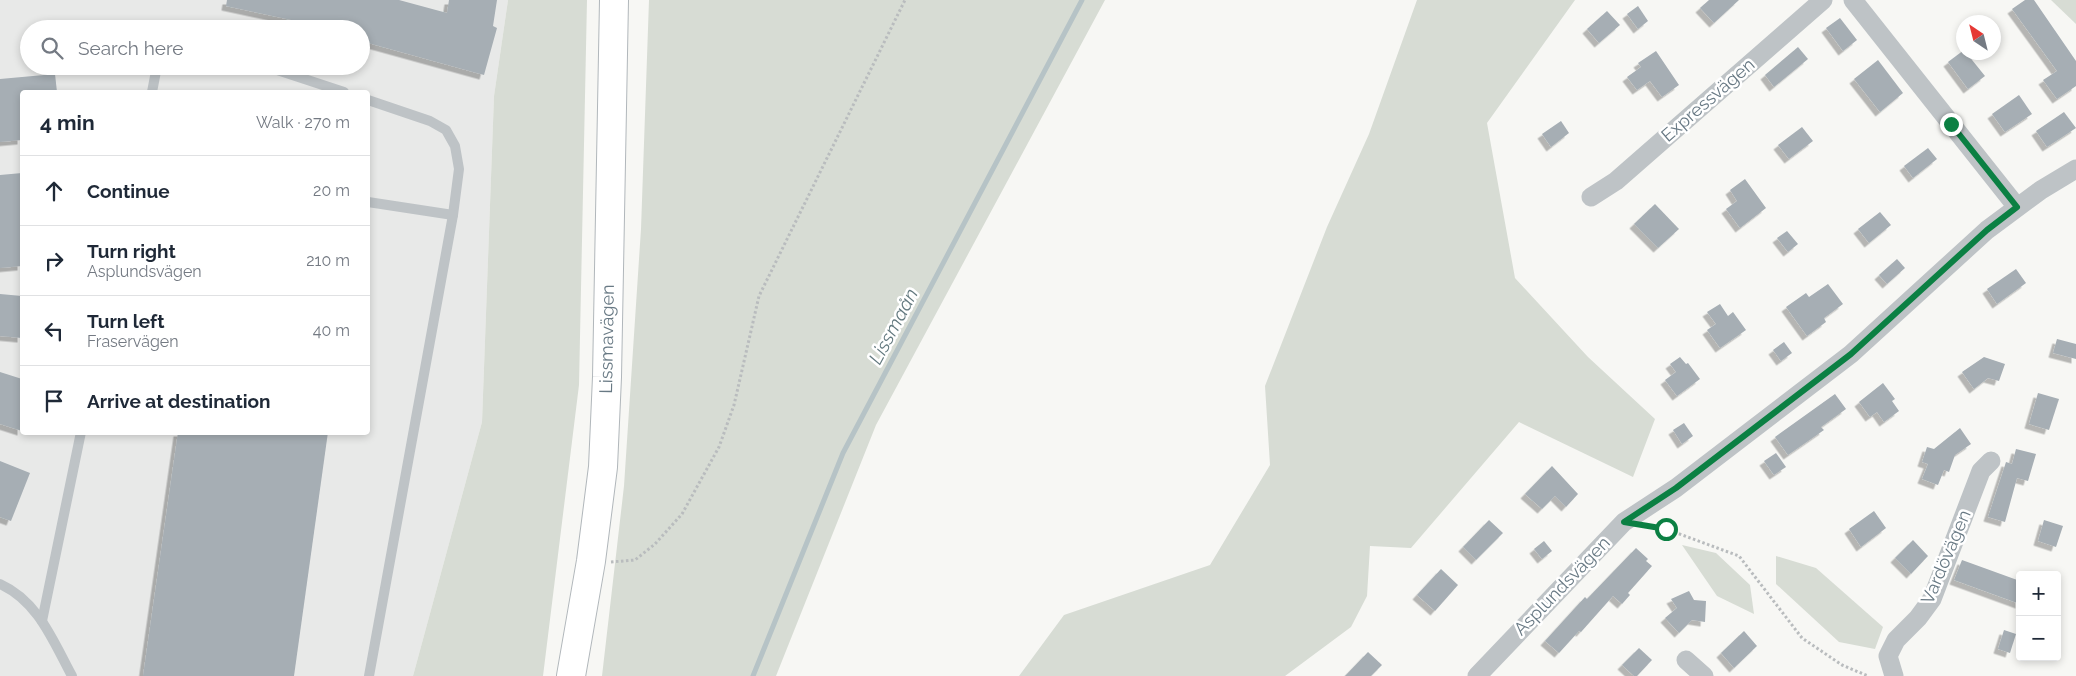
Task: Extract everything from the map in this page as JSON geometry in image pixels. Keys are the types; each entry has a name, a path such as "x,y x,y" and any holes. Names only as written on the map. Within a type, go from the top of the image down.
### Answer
{"street":[{"name":"Lissmavägen","path":"571,676 590,560 602,467 607,377 614,0"},
{"name":"Expressvägen","path":"1591,197 1616,182 1823,0"},
{"path":"1853,0 2017,207"},
{"name":"Asplundsvägen","path":"1477,676 1624,522 1676,488 1851,354 1987,230 2041,190 2076,169"},
{"name":"Vardövägen","path":"1894,676 1888,656 1896,640 1918,618 1932,599 1981,471 1991,461"},
{"path":"1686,660 1704,676"}],"lane":[{"path":"152,90 155,75"},
{"path":"292,75 338,90"},
{"path":"369,676 453,215 459,169 455,146 446,130 430,121 370,101"},
{"path":"370,202 453,215"},
{"path":"42,621 80,435"},
{"path":"0,584 11,589 27,601 42,621 72,676"}],"path":[{"path":"590,560 621,562 636,560 655,544 682,514 719,446 734,405 759,296 905,0"},
{"path":"1624,522 1666,529 1739,556 1802,638 1842,665 1868,676"}],"shaded area":[{"path":"0,0 508,0 494,96 482,422 413,676 0,676"},
{"path":"508,0 587,0 579,385 543,676 413,676 482,422 494,96"},
{"path":"649,0 1105,0 876,425 776,676 602,676 624,486 641,229"},
{"path":"1417,0 1575,0 1487,123 1515,278 1588,357 1655,419 1633,477 1519,422 1411,548 1370,546 1367,596 1351,627 1285,676 1019,676 1064,615 1210,565 1270,465 1265,386 1327,227 1369,134"},
{"path":"2051,0 2076,0 2076,24"},
{"path":"1682,545 1716,553 1750,585 1754,614 1717,596"},
{"path":"1776,556 1816,568 1883,627 1875,649 1839,642 1776,584"}],"building":[{"path":"227,0 399,0 447,13 449,0 497,0 493,26 497,28 484,75 370,43 370,20 291,20 226,6"},
{"path":"1709,0 1739,0 1714,23 1700,8"},
{"path":"2025,0 2034,0 2076,61 2076,86 2057,99 2043,80 2057,71 2012,9"},
{"path":"1638,6 1648,21 1638,29 1627,14"},
{"path":"1607,11 1620,25 1599,43 1587,29"},
{"path":"1840,18 1857,40 1843,51 1826,28"},
{"path":"1798,47 1808,59 1774,87 1765,75"},
{"path":"1656,51 1679,85 1662,97 1650,81 1637,90 1627,77 1641,67 1638,63"},
{"path":"1956,56 1956,60 1972,60 1985,76 1968,89 1948,62"},
{"path":"1878,60 1903,93 1880,112 1854,79"},
{"path":"55,75 57,90 20,90 20,140 0,142 0,79"},
{"path":"2019,95 2032,114 2005,132 1992,114"},
{"path":"2064,112 2076,128 2047,147 2036,131"},
{"path":"1561,121 1569,133 1551,147 1542,134"},
{"path":"1802,127 1813,141 1789,159 1778,145"},
{"path":"1928,148 1937,159 1913,178 1904,166"},
{"path":"20,173 20,266 0,268 0,175"},
{"path":"1745,179 1766,208 1740,228 1726,209 1737,201 1730,190"},
{"path":"1655,204 1679,229 1658,248 1634,224"},
{"path":"1880,212 1891,225 1869,243 1858,229"},
{"path":"1787,231 1798,244 1788,252 1777,238"},
{"path":"1897,259 1905,268 1887,284 1879,275"},
{"path":"2016,269 2026,283 1997,304 1987,289"},
{"path":"1828,284 1843,304 1824,318 1826,322 1807,336 1786,307 1806,293 1809,297"},
{"path":"0,294 20,296 20,338 0,336"},
{"path":"1720,304 1728,316 1733,312 1746,330 1720,348 1707,330 1716,324 1707,312"},
{"path":"2057,339 2076,344 2076,359 2053,353"},
{"path":"1784,342 1792,353 1781,361 1773,350"},
{"path":"1680,357 1686,364 1688,363 1700,379 1677,396 1665,380 1676,372 1670,364"},
{"path":"1984,357 2005,364 1999,381 1988,378 1974,389 1962,372"},
{"path":"0,372 20,378 20,430 0,424"},
{"path":"1883,383 1895,399 1892,401 1899,411 1884,422 1877,412 1870,417 1859,402"},
{"path":"2038,393 2059,399 2049,430 2029,424"},
{"path":"1835,394 1846,409 1821,427 1824,430 1788,455 1775,437"},
{"path":"1684,423 1693,436 1682,444 1673,430"},
{"path":"1960,428 1971,444 1955,455 1949,472 1944,470 1938,485 1922,479 1928,464 1922,462 1927,447 1934,449"},
{"path":"178,435 328,435 294,676 143,676"},
{"path":"2016,449 2036,454 2028,481 2017,478 2005,522 1988,517 2006,462 2012,464"},
{"path":"1776,453 1786,467 1774,475 1764,461"},
{"path":"0,461 30,473 11,521 0,517"},
{"path":"1552,466 1578,494 1566,507 1555,496 1542,509 1525,494"},
{"path":"1874,511 1886,528 1861,547 1849,529"},
{"path":"1489,520 1503,533 1476,560 1463,547"},
{"path":"2044,520 2063,526 2056,547 2038,541"},
{"path":"1913,540 1928,556 1911,574 1895,558"},
{"path":"1544,541 1552,551 1542,559 1534,549"},
{"path":"1636,548 1648,559 1646,561 1652,566 1628,593 1630,595 1622,604 1613,596 1581,632 1579,631 1559,653 1545,641 1585,597 1587,599"},
{"path":"1962,560 2016,580 2016,603 1954,580"},
{"path":"1441,569 1458,585 1435,611 1417,595"},
{"path":"1689,591 1694,600 1706,601 1705,622 1692,620 1679,633 1665,618 1677,608 1671,599"},
{"path":"2004,630 2016,634 2010,653 1998,649"},
{"path":"1744,631 1757,646 1734,668 1721,653"},
{"path":"1639,648 1652,660 1637,676 1634,676 1622,665"},
{"path":"1368,652 1382,665 1371,676 1345,676"}],"waterway":[{"name":"Lissmaån","path":"753,676 843,453 1082,0"}],"route":[{"path":"1666,529 1624,522 1676,488 1851,354 1987,230 2017,207 1951,124"}]}
